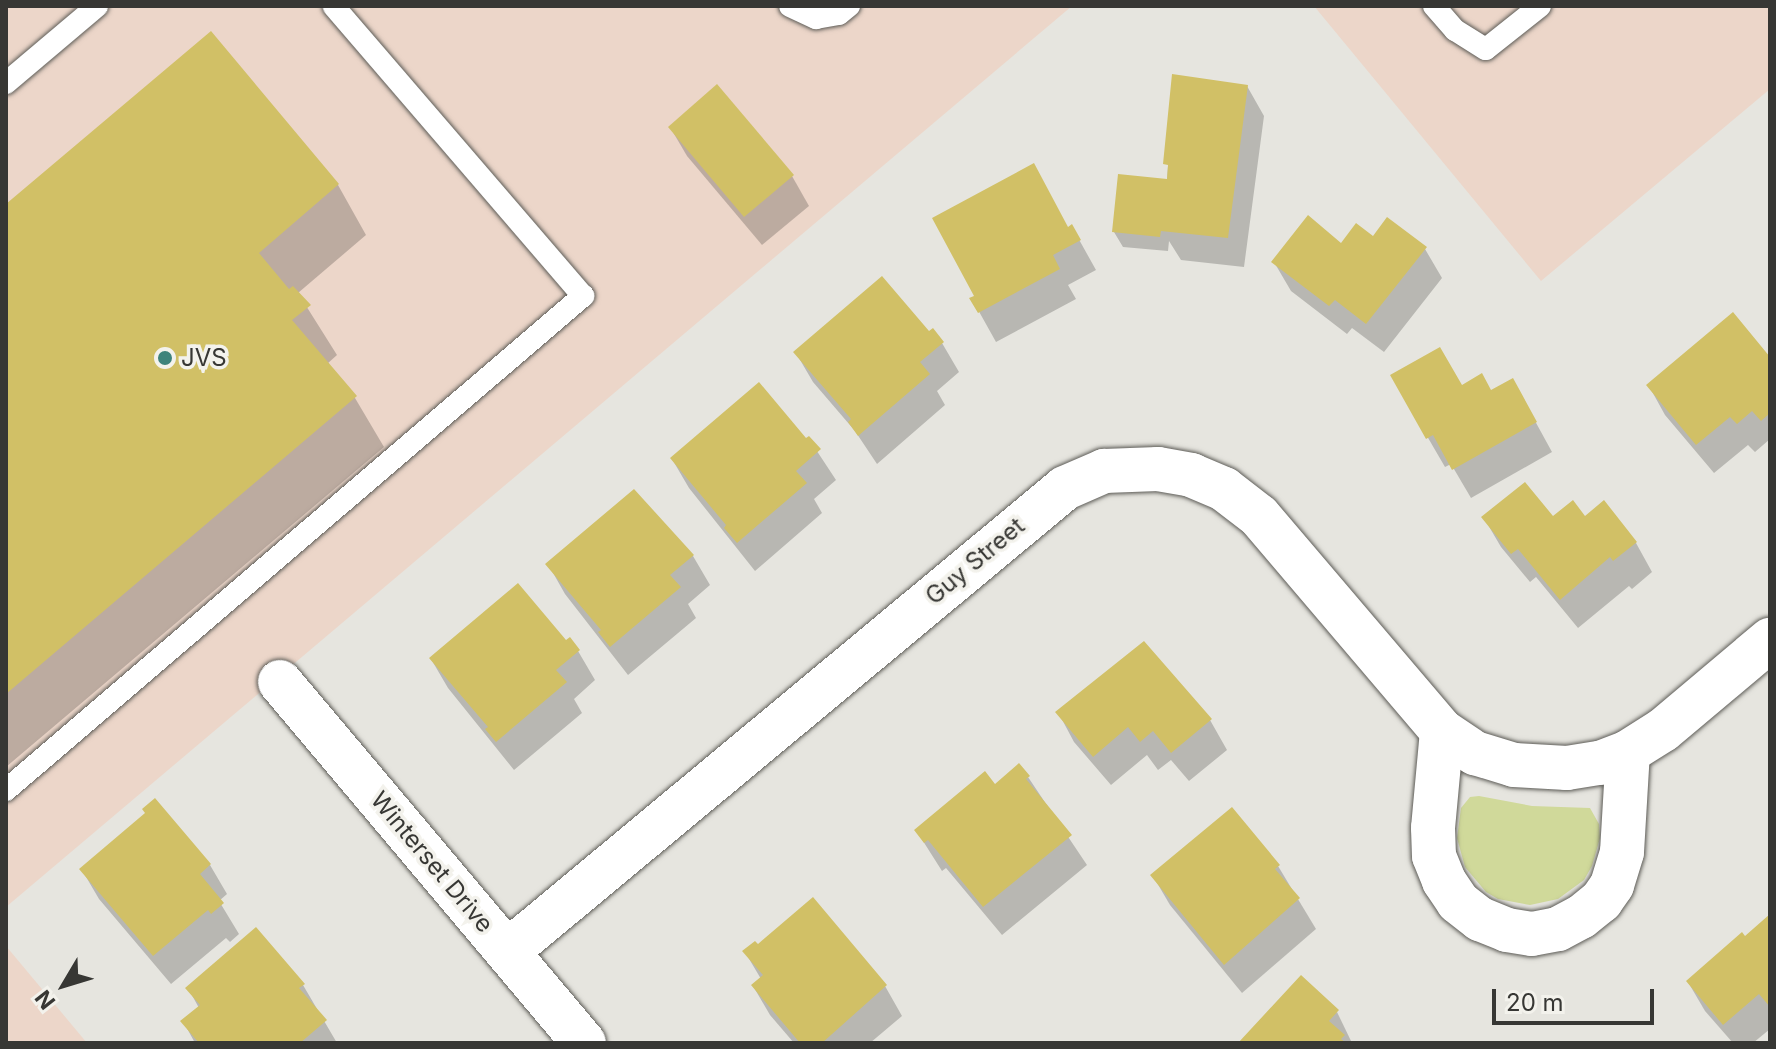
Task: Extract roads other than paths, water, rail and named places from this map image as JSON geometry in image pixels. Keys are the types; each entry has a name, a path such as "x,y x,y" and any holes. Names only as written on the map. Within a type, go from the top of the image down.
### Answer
{"street":[{"name":"Guy Street","path":"508,951 1047,502 1065,488 1104,471 1158,469 1191,475 1224,489 1259,516 1442,731 1475,753 1514,765 1567,768 1600,763 1628,752 1663,730 1770,640"},
{"name":"Winterset Drive","path":"280,682 584,1043"},
{"path":"1442,731 1433,828 1434,856 1444,881 1458,902 1480,919 1507,930 1532,934 1558,929 1581,917 1601,901 1612,885 1622,852 1628,752"}],"lane":[{"path":"6,83 97,6"},
{"path":"6,790 583,296 334,6"},
{"path":"790,6 816,18 839,14 849,6"},
{"path":"1434,6 1455,30 1486,49 1540,6"}],"place":[{"name":"JVS","path":"165,358"}]}
